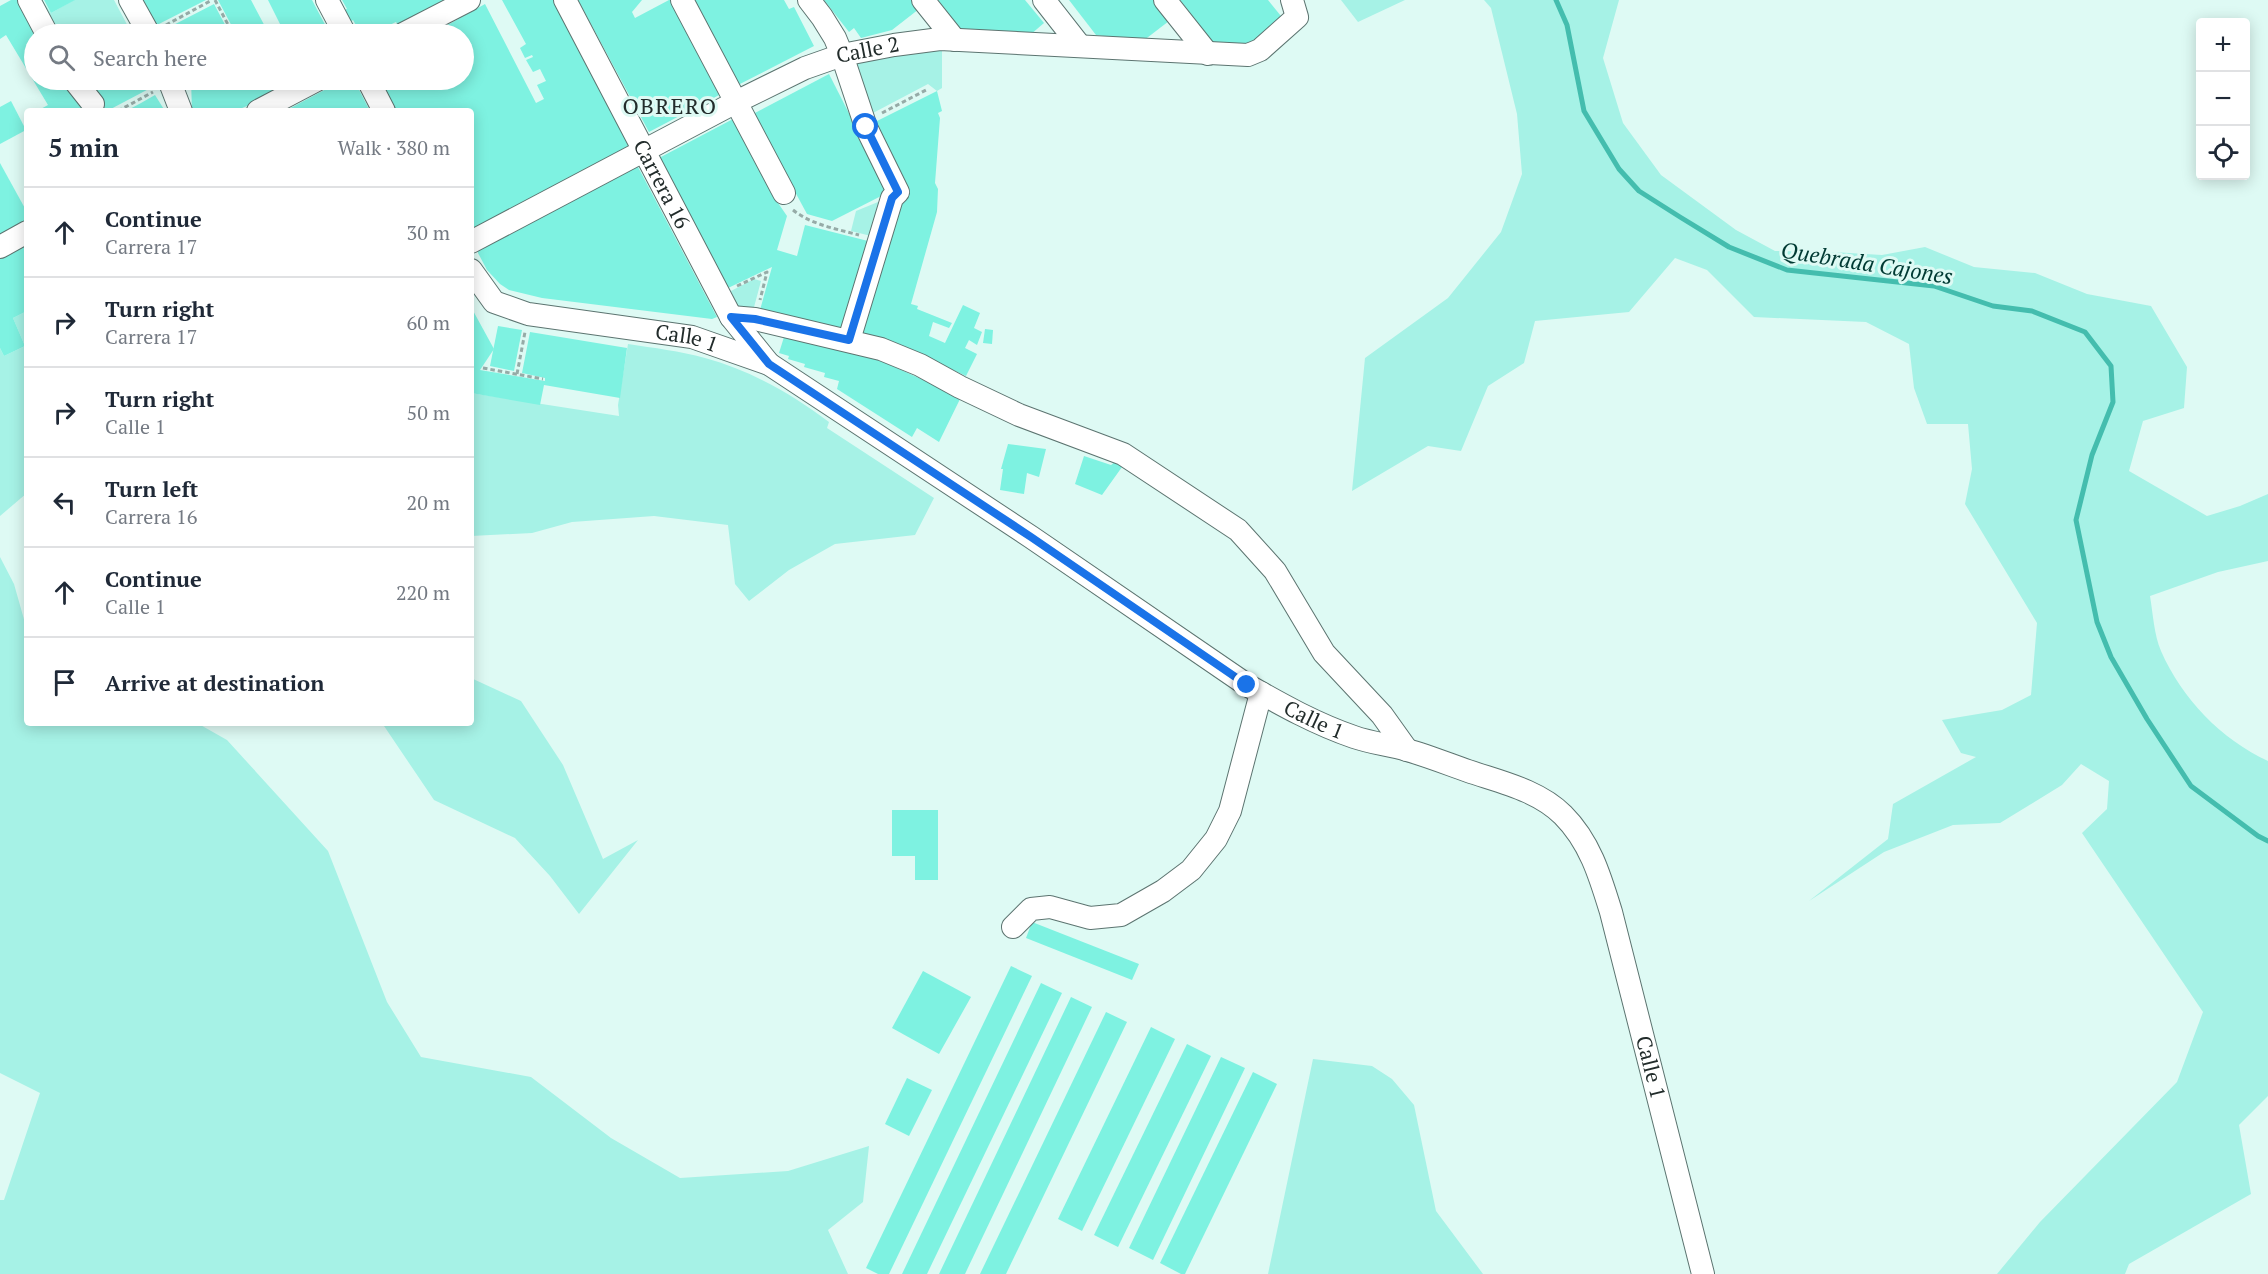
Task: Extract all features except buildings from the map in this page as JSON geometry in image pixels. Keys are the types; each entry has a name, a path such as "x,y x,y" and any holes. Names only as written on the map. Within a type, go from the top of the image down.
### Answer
{"street":[{"path":"28,0 41,24"},
{"path":"130,0 147,24"},
{"path":"327,0 340,24"},
{"path":"423,24 470,0"},
{"name":"Carrera 16","path":"565,0 731,317 769,364"},
{"path":"682,0 784,193"},
{"path":"809,0 822,17 842,55 864,122 898,192 892,198 849,340"},
{"path":"923,0 955,40"},
{"path":"1044,0 1080,46"},
{"path":"1165,0 1208,54"},
{"name":"Calle 2","path":"474,240 736,102 805,68 842,55 940,39 1248,55 1260,50 1295,9"},
{"path":"82,90 93,104"},
{"path":"173,90 180,108"},
{"path":"264,108 298,90"},
{"path":"373,90 382,108"},
{"path":"0,247 24,234"},
{"name":"Calle 1","path":"474,274 494,302 528,314 692,337 769,364 1031,537 1261,693 1317,723 1346,734 1407,750 1516,787 1539,797 1562,813 1583,838 1598,867 1703,1274"},
{"name":"Calle 1","path":"731,317 755,319 881,349 920,364 960,387 1019,415 1123,454 1238,530 1275,571 1324,653 1382,715 1407,750"},
{"path":"1013,927 1031,909 1050,908 1090,918 1121,915 1163,891 1191,870 1215,838 1230,811 1261,693"}],"path":[{"path":"168,24 214,0 227,24"},
{"path":"864,122 928,89"},
{"path":"123,108 154,90"},
{"path":"784,193 786,203 803,217 849,232"},
{"path":"720,295 767,272 755,319"},
{"path":"517,374 528,314"},
{"path":"483,368 543,379"}],"shaded area":[{"path":"42,0 51,13 74,0 114,0 127,24 49,24 40,5"},
{"path":"1341,0 1405,0 1358,22"},
{"path":"1484,0 1619,0 1603,58 1623,123 1661,175 1736,230 1775,251 1882,255 1925,247 1974,267 2035,273 2087,294 2151,306 2187,367 2184,408 2143,421 2129,471 2207,516 2268,494 2268,561 2218,572 2150,596 2155,631 2161,651 2180,685 2205,716 2219,729 2234,741 2268,761 2268,1096 2239,1125 2251,1194 2129,1264 2125,1274 1997,1274 2040,1222 2177,1082 2203,1012 2082,833 2107,809 2109,781 2081,764 2062,785 2000,823 1953,825 1884,852 1809,901 1888,839 1893,804 1976,757 1961,753 1942,720 2002,710 2031,695 2037,623 1965,504 1972,469 1968,424 1927,424 1914,388 1909,344 1866,322 1754,317 1707,270 1675,258 1629,312 1535,321 1524,363 1488,386 1461,451 1428,446 1352,491 1365,358 1448,298 1501,232 1522,174 1517,114 1491,8"},
{"path":"942,47 942,88 937,91 928,84 873,113 856,64 860,61"},
{"path":"878,202 883,204 871,236 851,231 856,211"},
{"path":"754,279 761,281 753,311 738,310 731,291"},
{"path":"24,312 24,344 13,318"},
{"path":"628,344 686,353 722,363 770,384 800,402 829,422 827,428 934,498 915,535 835,544 789,570 749,601 735,584 728,525 654,516 572,522 532,533 474,536 474,393 619,416 618,405"},
{"path":"24,346 24,496 0,516 0,348 4,356"},
{"path":"0,557 14,584 24,619 24,726 202,726 227,740 328,851 387,1002 421,1057 531,1077 611,1138 680,1178 788,1171 869,1146 863,1202 828,1230 848,1274 0,1274 0,1200 4,1200 40,1093 0,1073"},
{"path":"474,679 521,701 563,765 603,859 638,840 579,914 550,876 515,838 434,800 384,726 474,726"},
{"path":"1313,1059 1372,1066 1392,1079 1414,1105 1436,1211 1483,1274 1268,1274"}],"waterway":[{"name":"Quebrada Cajones","path":"1556,0 1567,25 1584,111 1619,169 1639,191 1680,217 1729,247 1787,270 1934,286 1993,306 2032,311 2085,332 2111,366 2113,402 2092,455 2076,520 2097,622 2111,657 2147,719 2191,786 2268,841"}],"district":[{"name":"OBRERO","path":"670,106"}],"route":[{"path":"866,127 898,192 892,198 878,240 849,340 755,319 731,317 769,364 1031,537 1247,685"}]}
